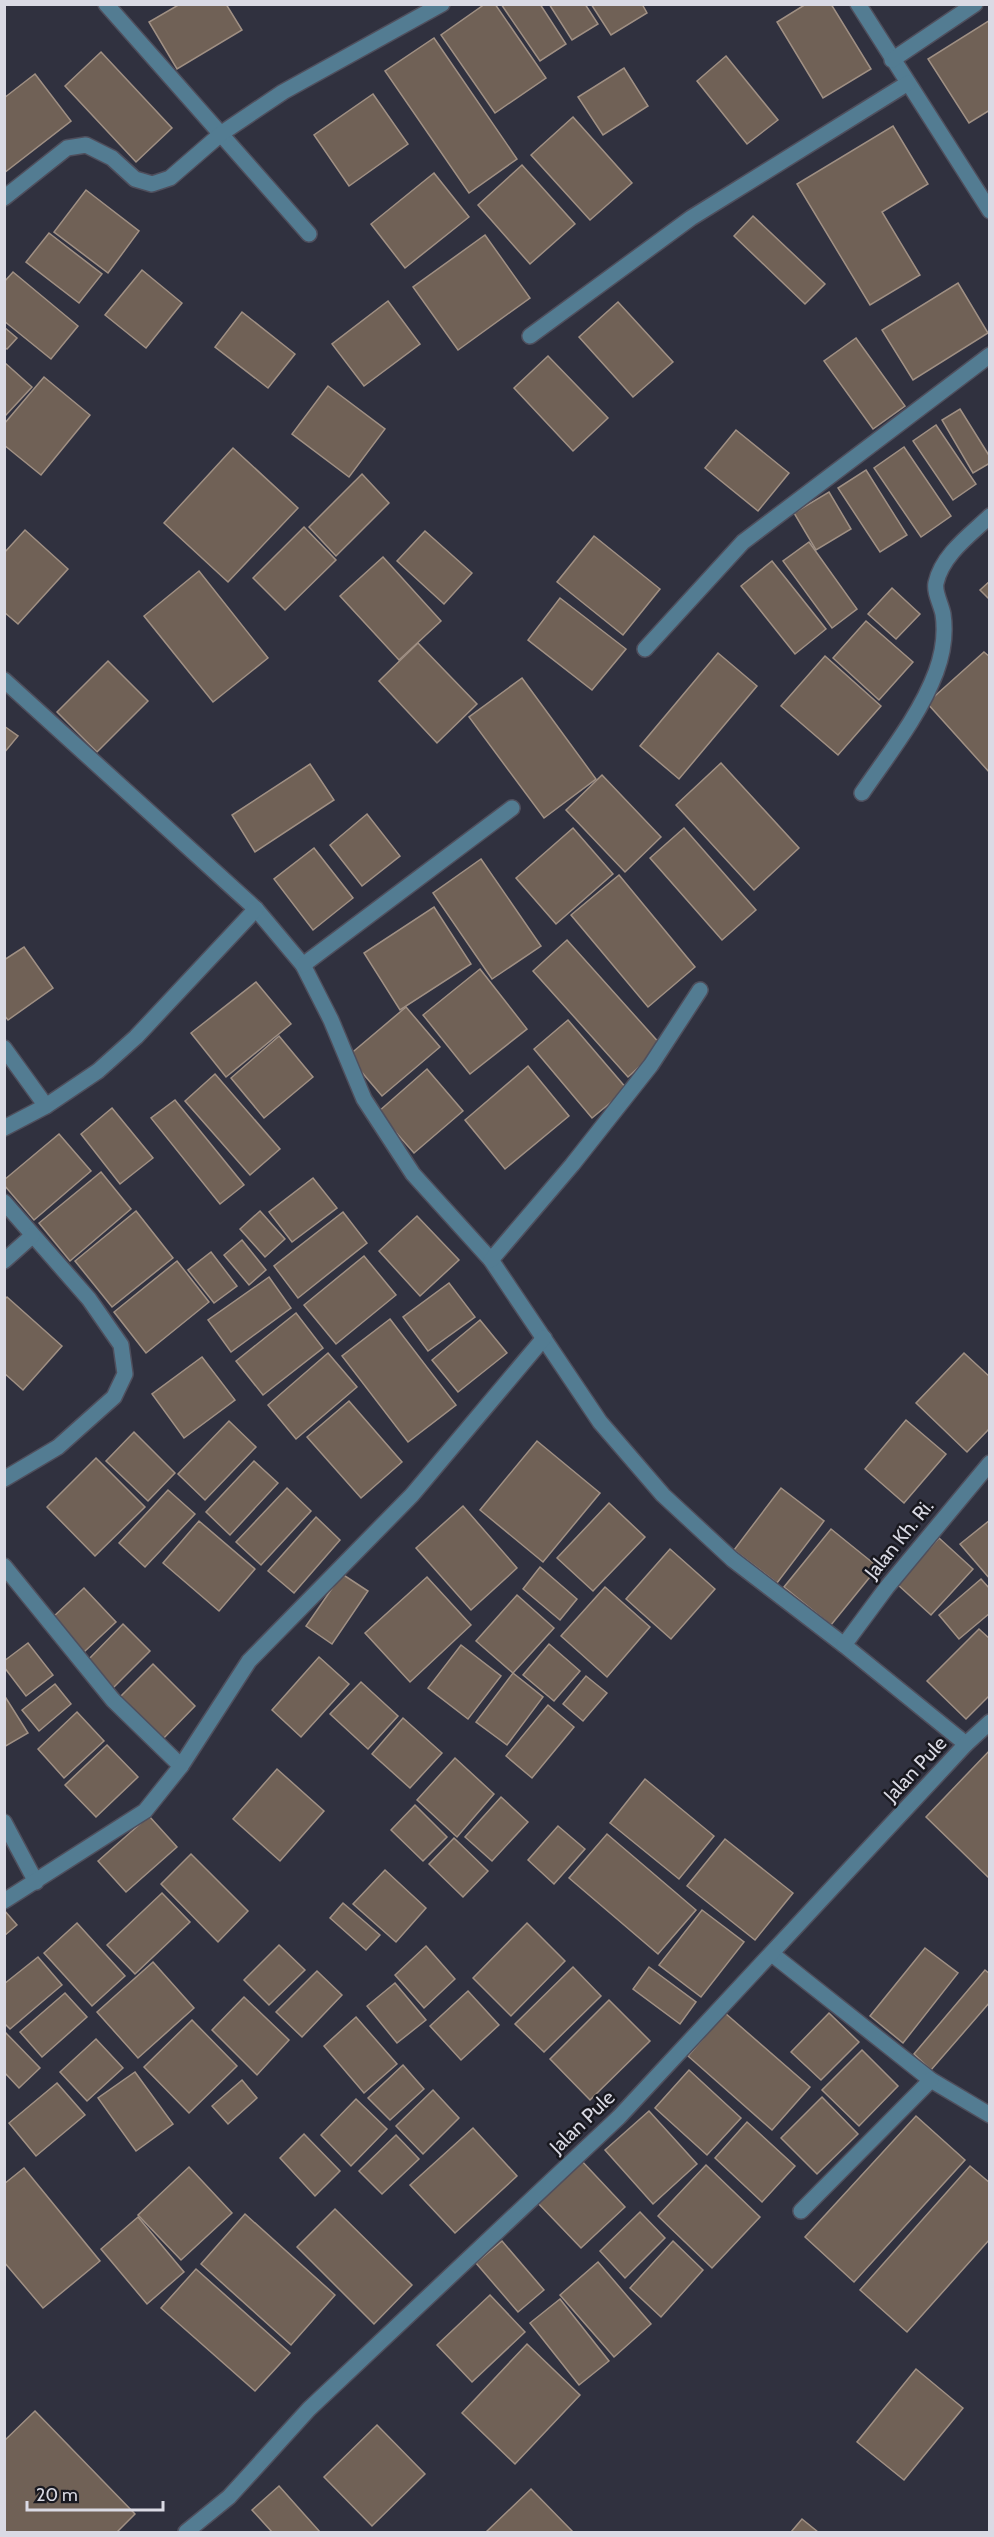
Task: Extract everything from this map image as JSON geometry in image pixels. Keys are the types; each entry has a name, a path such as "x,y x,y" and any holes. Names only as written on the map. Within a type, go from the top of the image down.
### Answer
{"street":[{"path":"106,4 309,234"},
{"path":"5,197 67,148 86,145 112,158 135,179 152,184 170,178 222,133 284,92 442,4"},
{"path":"858,4 990,210"},
{"path":"892,60 975,4"},
{"path":"530,336 691,218 908,83"},
{"path":"645,649 743,542 990,355"},
{"path":"862,793 910,722 936,673 945,638 943,613 935,585 942,566 957,547 990,516"},
{"path":"4,680 256,909 303,965 331,1020 364,1098 413,1173 491,1260 600,1422 663,1495 732,1558 966,1744"},
{"path":"303,965 512,808"},
{"path":"4,1128 46,1106 98,1071 136,1037 256,909"},
{"path":"491,1260 572,1165 651,1065 700,990"},
{"path":"4,1048 46,1106"},
{"path":"4,1202 89,1299 121,1345 125,1374 114,1397 58,1447 4,1479"},
{"path":"4,1261 32,1236"},
{"path":"4,1901 145,1811 181,1766 249,1661 412,1495 544,1338"},
{"name":"Jalan Kh. Ri.","path":"844,1645 887,1587 990,1463"},
{"path":"4,1566 113,1700 181,1766"},
{"name":"Jalan Pule","path":"186,2532 229,2497 309,2409 619,2117 966,1744 990,1722"},
{"path":"4,1822 36,1882"},
{"path":"772,1953 931,2080 990,2115"},
{"path":"801,2211 931,2080"}],"building":[{"path":"180,4 226,4 242,30 177,69 149,22"},
{"path":"485,4 495,4 546,78 495,113 441,35"},
{"path":"501,4 540,4 566,44 540,61"},
{"path":"549,4 585,4 598,24 572,40"},
{"path":"591,4 642,4 647,13 611,35"},
{"path":"806,4 831,4 871,69 823,98 777,22"},
{"path":"990,20 990,110 969,123 928,59"},
{"path":"434,38 517,159 469,193 385,71"},
{"path":"101,52 172,128 136,162 65,86"},
{"path":"726,56 778,120 747,144 697,81"},
{"path":"624,68 648,106 603,135 578,97"},
{"path":"35,74 71,121 4,173 4,98"},
{"path":"373,94 408,144 349,186 314,135"},
{"path":"573,117 632,183 590,220 531,155"},
{"path":"893,126 928,184 882,212 920,275 870,305 797,184"},
{"path":"522,165 575,224 530,264 478,205"},
{"path":"434,173 469,217 405,268 371,224"},
{"path":"86,190 139,231 108,273 54,232"},
{"path":"753,216 825,284 805,304 734,236"},
{"path":"49,233 102,274 79,303 26,262"},
{"path":"485,235 530,298 458,350 413,287"},
{"path":"142,270 182,303 146,348 105,315"},
{"path":"13,272 78,326 51,359 4,321 4,282"},
{"path":"958,283 988,333 913,380 882,330"},
{"path":"388,301 420,344 364,386 332,344"},
{"path":"618,302 673,362 633,397 579,337"},
{"path":"242,312 295,354 268,388 215,347"},
{"path":"4,327 17,338 7,349 4,347"},
{"path":"856,338 905,406 873,429 824,361"},
{"path":"548,356 608,418 573,451 514,388"},
{"path":"4,362 32,387 6,415 4,413"},
{"path":"44,377 90,415 41,475 4,445 4,424"},
{"path":"328,386 385,429 349,477 292,434"},
{"path":"960,409 990,457 990,463 973,473 942,420"},
{"path":"936,425 976,484 953,500 913,441"},
{"path":"736,430 789,473 758,511 705,468"},
{"path":"904,447 951,516 921,537 874,468"},
{"path":"233,448 298,508 228,582 164,523"},
{"path":"866,470 907,535 880,552 838,488"},
{"path":"362,474 389,503 336,556 309,527"},
{"path":"829,492 851,529 816,550 794,513"},
{"path":"304,527 336,560 285,610 253,578"},
{"path":"25,530 68,569 18,624 4,612 4,553"},
{"path":"425,531 472,573 444,604 397,561"},
{"path":"594,536 660,589 623,635 557,582"},
{"path":"809,542 857,609 832,628 783,561"},
{"path":"383,557 441,621 399,660 340,596"},
{"path":"772,561 826,629 795,654 741,586"},
{"path":"199,571 268,658 213,702 144,616"},
{"path":"990,581 990,600 980,590"},
{"path":"892,588 920,614 896,639 868,614"},
{"path":"560,598 626,649 592,690 528,640"},
{"path":"866,621 913,662 879,700 833,658"},
{"path":"418,643 477,704 437,743 379,681"},
{"path":"984,652 990,657 990,773 927,703"},
{"path":"718,653 757,686 679,779 640,746"},
{"path":"825,656 881,706 838,755 781,706"},
{"path":"108,661 148,701 97,752 57,712"},
{"path":"522,678 596,779 544,818 469,717"},
{"path":"4,726 18,736 4,753"},
{"path":"721,763 799,848 754,890 676,805"},
{"path":"310,764 334,800 255,852 232,815"},
{"path":"602,775 661,837 625,872 566,810"},
{"path":"367,814 400,856 362,886 330,845"},
{"path":"573,828 613,874 556,924 516,878"},
{"path":"684,828 756,910 722,940 650,858"},
{"path":"314,848 353,898 313,930 274,879"},
{"path":"481,859 541,946 492,979 433,893"},
{"path":"619,875 695,967 648,1007 571,915"},
{"path":"434,907 471,964 400,1010 364,953"},
{"path":"567,940 662,1046 628,1077 533,971"},
{"path":"24,947 53,988 8,1020 4,1015 4,960"},
{"path":"480,969 527,1029 470,1074 423,1015"},
{"path":"256,982 291,1024 226,1077 191,1033"},
{"path":"406,1007 440,1047 382,1096 348,1056"},
{"path":"568,1020 627,1089 592,1118 534,1049"},
{"path":"279,1036 313,1077 264,1118 231,1078"},
{"path":"528,1066 569,1116 505,1169 465,1120"},
{"path":"427,1069 463,1111 414,1153 378,1112"},
{"path":"215,1074 280,1149 250,1175 185,1101"},
{"path":"175,1100 244,1185 220,1204 151,1118"},
{"path":"112,1108 153,1158 120,1184 81,1134"},
{"path":"59,1134 91,1171 34,1220 4,1185 4,1180"},
{"path":"101,1172 131,1209 70,1261 39,1223"},
{"path":"313,1178 337,1208 292,1242 269,1212"},
{"path":"136,1211 173,1258 112,1307 75,1261"},
{"path":"260,1211 285,1239 265,1257 240,1229"},
{"path":"343,1212 367,1243 298,1298 274,1266"},
{"path":"417,1216 459,1260 420,1296 379,1251"},
{"path":"242,1240 266,1270 249,1285 224,1255"},
{"path":"211,1252 237,1286 214,1303 188,1270"},
{"path":"364,1256 396,1295 336,1344 304,1305"},
{"path":"177,1261 209,1302 146,1353 114,1312"},
{"path":"269,1277 291,1308 231,1352 208,1320"},
{"path":"449,1283 475,1317 428,1351 403,1317"},
{"path":"7,1297 62,1346 23,1390 4,1373 4,1300"},
{"path":"296,1313 323,1348 263,1395 236,1361"},
{"path":"390,1319 456,1405 408,1442 342,1356"},
{"path":"480,1320 507,1353 458,1392 432,1360"},
{"path":"328,1353 357,1387 296,1439 268,1405"},
{"path":"964,1353 990,1377 990,1428 967,1452 916,1403"},
{"path":"202,1357 235,1400 184,1438 152,1394"},
{"path":"349,1401 402,1462 361,1498 307,1437"},
{"path":"906,1420 946,1454 904,1503 865,1469"},
{"path":"229,1421 256,1447 205,1500 178,1474"},
{"path":"134,1432 175,1473 148,1501 106,1461"},
{"path":"537,1441 600,1493 543,1562 480,1510"},
{"path":"96,1458 145,1507 95,1556 47,1507"},
{"path":"254,1461 278,1483 230,1535 206,1512"},
{"path":"287,1488 311,1511 261,1565 236,1542"},
{"path":"781,1488 824,1521 777,1583 734,1550"},
{"path":"168,1490 195,1514 145,1567 119,1543"},
{"path":"609,1503 645,1537 593,1591 557,1558"},
{"path":"463,1506 517,1568 471,1610 416,1548"},
{"path":"316,1517 340,1540 294,1593 268,1571"},
{"path":"990,1520 990,1579 960,1544"},
{"path":"199,1521 255,1569 219,1611 163,1563"},
{"path":"831,1529 878,1567 831,1625 784,1587"},
{"path":"939,1538 973,1569 931,1615 897,1584"},
{"path":"670,1549 715,1589 671,1639 626,1599"},
{"path":"540,1567 577,1599 560,1620 523,1589"},
{"path":"342,1574 368,1591 332,1644 306,1626"},
{"path":"427,1577 471,1625 410,1682 365,1633"},
{"path":"981,1579 990,1589 990,1613 959,1639 939,1615"},
{"path":"605,1587 650,1627 607,1677 561,1636"},
{"path":"84,1588 116,1622 84,1652 52,1618"},
{"path":"517,1595 554,1628 513,1673 476,1641"},
{"path":"123,1624 150,1651 113,1688 86,1662"},
{"path":"979,1629 990,1639 990,1695 966,1719 927,1681"},
{"path":"28,1643 53,1675 26,1696 4,1667 4,1661"},
{"path":"549,1644 580,1671 554,1701 523,1675"},
{"path":"461,1645 501,1676 468,1719 428,1688"},
{"path":"319,1657 349,1684 301,1737 272,1710"},
{"path":"153,1664 195,1706 161,1741 118,1699"},
{"path":"513,1673 543,1697 507,1745 476,1722"},
{"path":"586,1676 607,1693 583,1721 563,1704"},
{"path":"361,1682 398,1716 368,1749 330,1714"},
{"path":"55,1684 71,1704 39,1731 22,1710"},
{"path":"4,1695 28,1733 4,1747"},
{"path":"548,1705 574,1727 532,1778 506,1756"},
{"path":"77,1712 104,1741 64,1778 38,1749"},
{"path":"403,1718 442,1753 410,1788 372,1754"},
{"path":"107,1745 138,1777 96,1817 65,1785"},
{"path":"990,1750 990,1879 926,1817"},
{"path":"455,1758 494,1794 457,1837 417,1800"},
{"path":"277,1769 324,1811 280,1861 233,1819"},
{"path":"645,1779 714,1836 679,1879 610,1823"},
{"path":"501,1797 528,1822 492,1861 465,1837"},
{"path":"415,1805 447,1837 423,1861 391,1830"},
{"path":"149,1816 177,1847 126,1892 98,1861"},
{"path":"558,1826 585,1849 554,1884 528,1860"},
{"path":"607,1834 696,1910 658,1954 569,1878"},
{"path":"454,1838 488,1871 463,1897 429,1864"},
{"path":"725,1839 793,1893 755,1940 687,1886"},
{"path":"191,1854 248,1911 218,1942 161,1884"},
{"path":"385,1870 426,1908 396,1942 353,1904"},
{"path":"162,1893 190,1922 135,1974 107,1945"},
{"path":"343,1903 380,1935 366,1950 330,1918"},
{"path":"4,1910 17,1925 4,1936"},
{"path":"702,1910 744,1942 701,1997 659,1965"},
{"path":"77,1923 125,1976 92,2006 44,1953"},
{"path":"527,1923 565,1961 511,2016 473,1978"},
{"path":"279,1945 305,1970 269,2005 244,1980"},
{"path":"426,1946 455,1979 424,2008 395,1975"},
{"path":"925,1948 958,1973 903,2043 870,2016"},
{"path":"38,1957 62,1985 10,2029 4,2023 4,1984"},
{"path":"153,1962 194,2008 138,2058 97,2012"},
{"path":"573,1967 601,1996 544,2052 515,2024"},
{"path":"649,1967 696,2002 680,2024 633,1989"},
{"path":"985,1970 990,1974 990,2002 931,2070 914,2054"},
{"path":"317,1971 342,1995 302,2037 276,2012"},
{"path":"395,1983 426,2020 397,2043 367,2006"},
{"path":"468,1991 499,2025 461,2060 430,2026"},
{"path":"65,1993 87,2017 42,2057 20,2032"},
{"path":"244,1997 289,2040 257,2075 212,2030"},
{"path":"609,2000 650,2041 590,2100 550,2059"},
{"path":"725,2013 810,2087 772,2130 688,2056"},
{"path":"829,2013 859,2042 821,2080 791,2052"},
{"path":"356,2017 397,2064 364,2093 324,2046"},
{"path":"192,2020 237,2066 189,2113 144,2067"},
{"path":"4,2031 40,2068 19,2088 4,2072"},
{"path":"96,2039 123,2068 87,2101 60,2072"},
{"path":"862,2050 898,2086 859,2126 822,2090"},
{"path":"403,2065 424,2089 390,2120 368,2098"},
{"path":"689,2070 741,2118 707,2155 655,2108"},
{"path":"135,2072 173,2124 136,2151 98,2098"},
{"path":"242,2080 257,2098 228,2124 212,2106"},
{"path":"57,2083 85,2115 36,2156 9,2123"},
{"path":"433,2090 459,2118 423,2154 396,2126"},
{"path":"822,2097 858,2134 817,2174 781,2138"},
{"path":"356,2099 387,2129 351,2166 321,2135"},
{"path":"649,2111 697,2164 653,2204 605,2150"},
{"path":"916,2116 965,2160 854,2282 805,2237"},
{"path":"747,2122 795,2166 762,2202 715,2158"},
{"path":"473,2128 517,2176 455,2233 410,2185"},
{"path":"304,2134 340,2171 315,2196 280,2158"},
{"path":"396,2135 419,2159 382,2194 359,2171"},
{"path":"579,2158 625,2207 581,2248 535,2200"},
{"path":"706,2165 760,2217 712,2268 658,2216"},
{"path":"970,2166 990,2183 990,2239 907,2332 860,2290"},
{"path":"189,2167 232,2213 181,2260 138,2215"},
{"path":"24,2168 100,2261 43,2308 4,2262 4,2184"},
{"path":"335,2209 412,2285 374,2324 297,2247"},
{"path":"640,2212 665,2238 625,2278 600,2251"},
{"path":"245,2214 335,2295 291,2345 201,2264"},
{"path":"138,2217 184,2272 147,2304 101,2249"},
{"path":"502,2241 544,2290 518,2312 476,2263"},
{"path":"673,2241 703,2270 661,2317 630,2288"},
{"path":"598,2262 651,2324 614,2357 560,2295"},
{"path":"196,2269 290,2353 255,2391 161,2308"},
{"path":"490,2295 525,2332 472,2382 437,2345"},
{"path":"560,2299 609,2361 579,2385 530,2323"},
{"path":"527,2344 580,2395 515,2464 462,2413"},
{"path":"916,2369 963,2408 904,2480 857,2442"},
{"path":"35,2411 135,2514 117,2532 4,2532 4,2441"},
{"path":"377,2425 425,2474 372,2526 324,2477"},
{"path":"279,2486 320,2532 272,2532 252,2510"},
{"path":"531,2489 573,2532 486,2532"},
{"path":"802,2519 818,2532 791,2532"}]}
